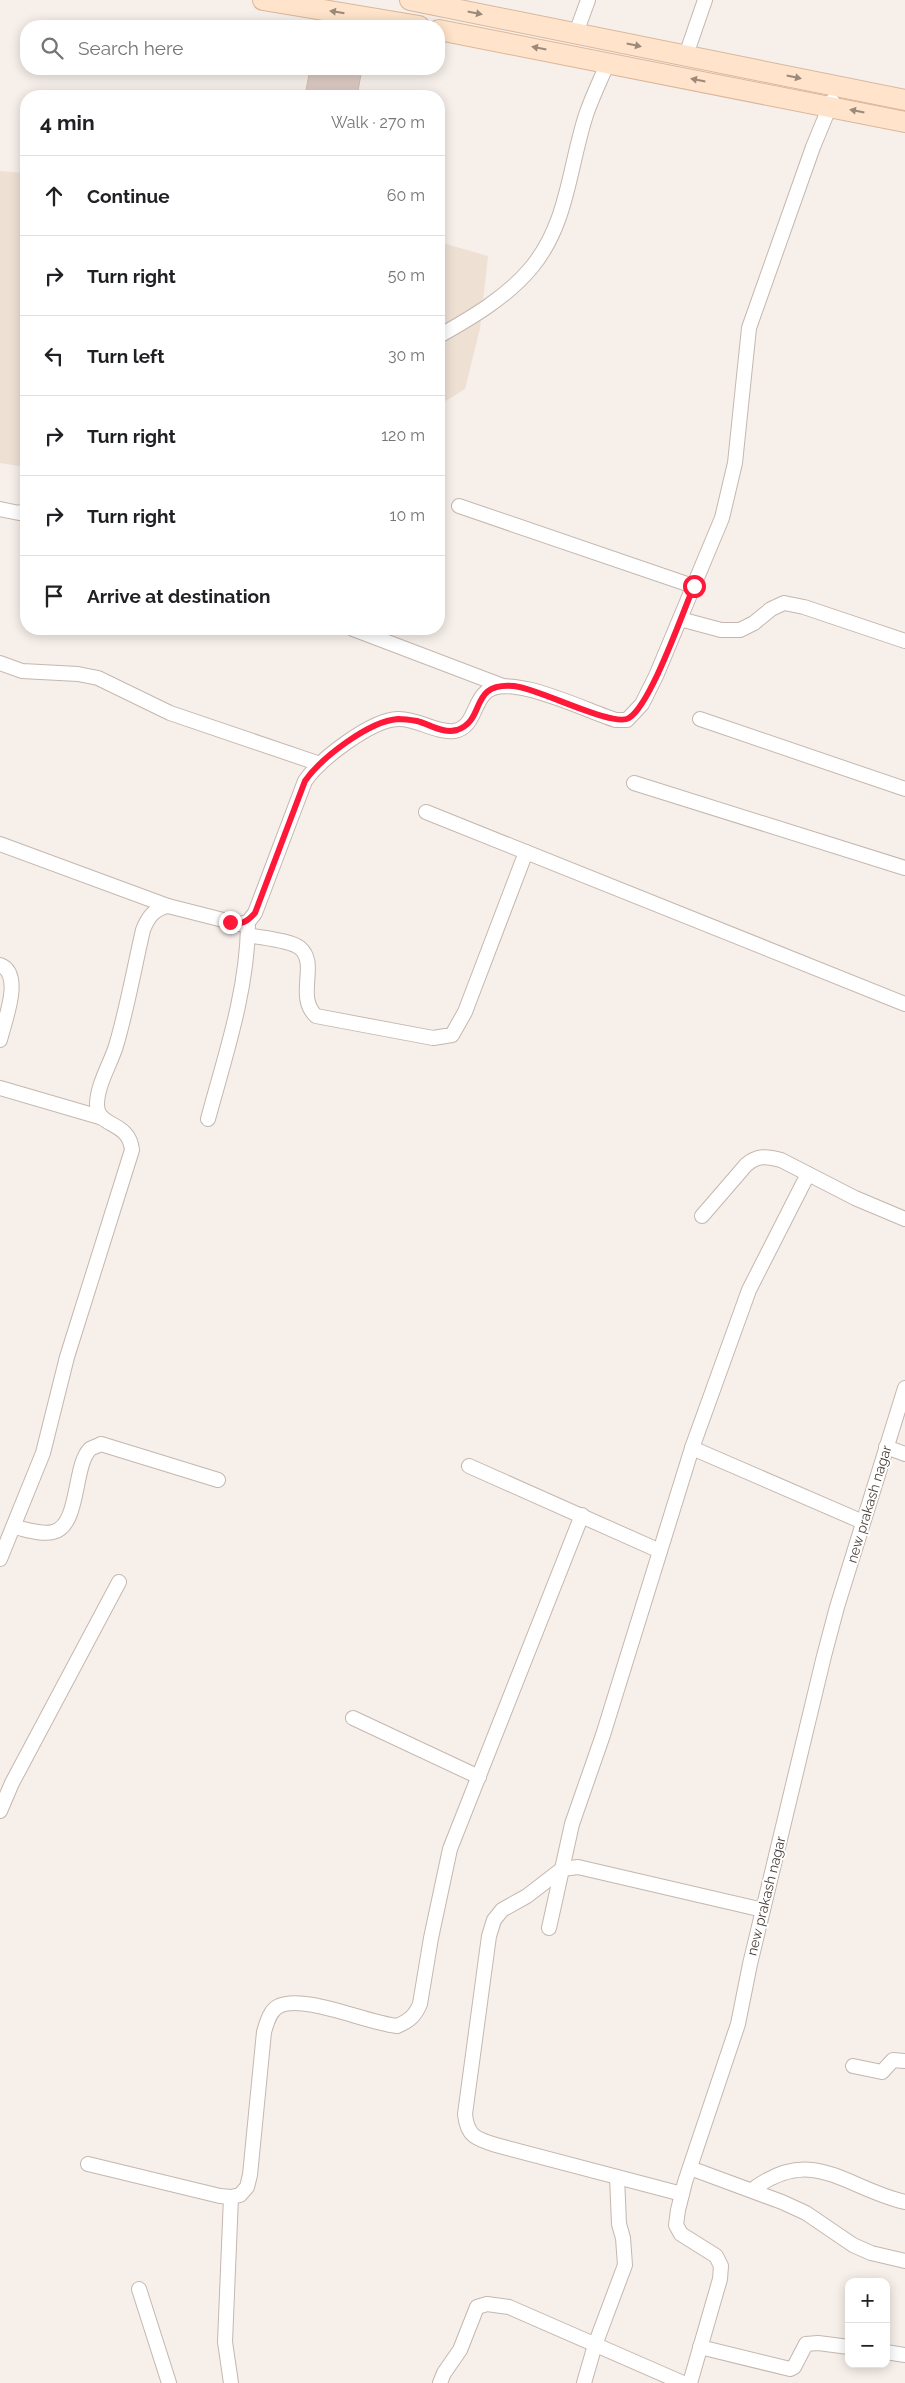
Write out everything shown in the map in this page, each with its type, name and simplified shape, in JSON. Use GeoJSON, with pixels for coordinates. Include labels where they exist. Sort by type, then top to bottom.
{"type":"FeatureCollection","features":[{"type":"Feature","properties":{"kind":"main road"},"geometry":{"type":"LineString","coordinates":[[263,0],[383,20]]}},
{"type":"Feature","properties":{"kind":"main road"},"geometry":{"type":"LineString","coordinates":[[410,0],[905,100]]}},
{"type":"Feature","properties":{"kind":"main road"},"geometry":{"type":"LineString","coordinates":[[445,31],[905,122]]}},
{"type":"Feature","properties":{"kind":"street"},"geometry":{"type":"LineString","coordinates":[[576,33],[588,0]]}},
{"type":"Feature","properties":{"kind":"street"},"geometry":{"type":"LineString","coordinates":[[686,55],[705,0]]}},
{"type":"Feature","properties":{"kind":"street"},"geometry":{"type":"LineString","coordinates":[[445,332],[483,309],[512,286],[531,268],[544,249],[561,213],[586,116],[608,62]]}},
{"type":"Feature","properties":{"kind":"street"},"geometry":{"type":"LineString","coordinates":[[208,1119],[245,970],[248,928],[305,781],[320,764],[343,745],[384,722],[398,719],[418,721],[445,731],[455,731],[464,726],[473,716],[483,695],[490,688],[516,686],[532,690],[616,720],[627,720],[635,714],[642,704],[722,518],[735,463],[749,328],[813,147],[839,87]]}},
{"type":"Feature","properties":{"kind":"street"},"geometry":{"type":"LineString","coordinates":[[459,506],[694,586]]}},
{"type":"Feature","properties":{"kind":"street"},"geometry":{"type":"LineString","coordinates":[[0,509],[20,512]]}},
{"type":"Feature","properties":{"kind":"street"},"geometry":{"type":"LineString","coordinates":[[680,619],[721,630],[740,630],[754,623],[771,609],[784,603],[804,607],[905,641]]}},
{"type":"Feature","properties":{"kind":"street"},"geometry":{"type":"LineString","coordinates":[[369,635],[503,686]]}},
{"type":"Feature","properties":{"kind":"street"},"geometry":{"type":"LineString","coordinates":[[0,663],[22,671],[78,674],[98,678],[140,701],[178,716],[320,764]]}},
{"type":"Feature","properties":{"kind":"street"},"geometry":{"type":"LineString","coordinates":[[700,719],[905,789]]}},
{"type":"Feature","properties":{"kind":"street"},"geometry":{"type":"LineString","coordinates":[[634,783],[905,868]]}},
{"type":"Feature","properties":{"kind":"street"},"geometry":{"type":"LineString","coordinates":[[426,812],[905,1004]]}},
{"type":"Feature","properties":{"kind":"street"},"geometry":{"type":"LineString","coordinates":[[0,844],[168,906],[239,924],[300,947],[305,955],[308,968],[305,997],[309,1009],[316,1016],[433,1038],[452,1035],[465,1012],[526,852]]}},
{"type":"Feature","properties":{"kind":"street"},"geometry":{"type":"LineString","coordinates":[[103,1118],[97,1107],[98,1095],[116,1044],[143,930],[148,918],[158,908],[168,906]]}},
{"type":"Feature","properties":{"kind":"street"},"geometry":{"type":"LineString","coordinates":[[0,965],[5,967],[11,974],[13,986],[0,1040]]}},
{"type":"Feature","properties":{"kind":"street"},"geometry":{"type":"LineString","coordinates":[[0,1088],[103,1118],[126,1132],[131,1139],[132,1150],[67,1357],[43,1453],[0,1559]]}},
{"type":"Feature","properties":{"kind":"street"},"geometry":{"type":"LineString","coordinates":[[702,1216],[754,1158],[769,1156],[782,1160],[854,1198],[905,1219]]}},
{"type":"Feature","properties":{"kind":"street"},"geometry":{"type":"LineString","coordinates":[[549,1928],[572,1824],[603,1735],[692,1448],[749,1290],[808,1174]]}},
{"type":"Feature","properties":{"kind":"street","name":"new prakash nagar"},"geometry":{"type":"LineString","coordinates":[[690,2383],[720,2279],[721,2266],[716,2256],[681,2234],[676,2225],[682,2194],[738,2024],[763,1910],[837,1607],[904,1395]]}},
{"type":"Feature","properties":{"kind":"street"},"geometry":{"type":"LineString","coordinates":[[14,1527],[54,1532],[64,1526],[70,1514],[85,1459],[91,1448],[101,1444],[218,1480]]}},
{"type":"Feature","properties":{"kind":"street"},"geometry":{"type":"LineString","coordinates":[[886,1447],[905,1454]]}},
{"type":"Feature","properties":{"kind":"street"},"geometry":{"type":"LineString","coordinates":[[692,1448],[863,1522]]}},
{"type":"Feature","properties":{"kind":"street"},"geometry":{"type":"LineString","coordinates":[[470,1466],[660,1551]]}},
{"type":"Feature","properties":{"kind":"street"},"geometry":{"type":"LineString","coordinates":[[88,2164],[231,2197],[240,2195],[247,2187],[250,2175],[264,2032],[268,2017],[278,2006],[289,2003],[306,2004],[397,2026],[407,2022],[416,2014],[420,2004],[431,1938],[450,1849],[582,1515]]}},
{"type":"Feature","properties":{"kind":"street"},"geometry":{"type":"LineString","coordinates":[[0,1812],[6,1780],[120,1582]]}},
{"type":"Feature","properties":{"kind":"street"},"geometry":{"type":"LineString","coordinates":[[352,1718],[479,1777]]}},
{"type":"Feature","properties":{"kind":"street"},"geometry":{"type":"LineString","coordinates":[[682,2194],[481,2141],[473,2136],[466,2126],[465,2114],[489,1936],[494,1920],[502,1910],[527,1896],[562,1869],[586,1868],[763,1910]]}},
{"type":"Feature","properties":{"kind":"street"},"geometry":{"type":"LineString","coordinates":[[853,2066],[882,2072],[893,2060],[905,2061]]}},
{"type":"Feature","properties":{"kind":"street"},"geometry":{"type":"LineString","coordinates":[[690,2168],[752,2190],[806,2213],[853,2245],[871,2253],[905,2261]]}},
{"type":"Feature","properties":{"kind":"street"},"geometry":{"type":"LineString","coordinates":[[752,2190],[770,2177],[801,2168],[845,2178],[890,2198],[905,2202]]}},
{"type":"Feature","properties":{"kind":"street"},"geometry":{"type":"LineString","coordinates":[[584,2383],[595,2345],[625,2265],[624,2244],[619,2224],[617,2177]]}},
{"type":"Feature","properties":{"kind":"street"},"geometry":{"type":"LineString","coordinates":[[231,2197],[224,2342],[231,2383]]}},
{"type":"Feature","properties":{"kind":"street"},"geometry":{"type":"LineString","coordinates":[[139,2288],[169,2383]]}},
{"type":"Feature","properties":{"kind":"street"},"geometry":{"type":"LineString","coordinates":[[440,2383],[460,2350],[477,2307],[487,2304],[509,2307],[683,2383]]}},
{"type":"Feature","properties":{"kind":"street"},"geometry":{"type":"LineString","coordinates":[[700,2347],[790,2369],[794,2366],[806,2344],[818,2343],[845,2346]]}},
{"type":"Feature","properties":{"kind":"street"},"geometry":{"type":"LineString","coordinates":[[890,2353],[905,2355]]}},
{"type":"Feature","properties":{"kind":"shaded area"},"geometry":{"type":"Polygon","coordinates":[[[0,171],[20,173],[20,466],[0,463],[0,171]]]}},
{"type":"Feature","properties":{"kind":"shaded area"},"geometry":{"type":"Polygon","coordinates":[[[445,244],[488,256],[480,328],[465,389],[445,401],[445,244]]]}},
{"type":"Feature","properties":{"kind":"building"},"geometry":{"type":"Polygon","coordinates":[[[309,75],[361,75],[358,90],[306,90],[309,75]]]}},
{"type":"Feature","properties":{"kind":"route"},"geometry":{"type":"LineString","coordinates":[[230,922],[239,924],[248,922],[255,913],[305,781],[313,769],[343,745],[384,722],[398,719],[418,721],[445,731],[455,731],[464,726],[473,716],[483,695],[490,688],[503,686],[516,686],[532,690],[601,716],[616,720],[627,720],[635,714],[642,704],[656,676],[694,586]]}}]}
